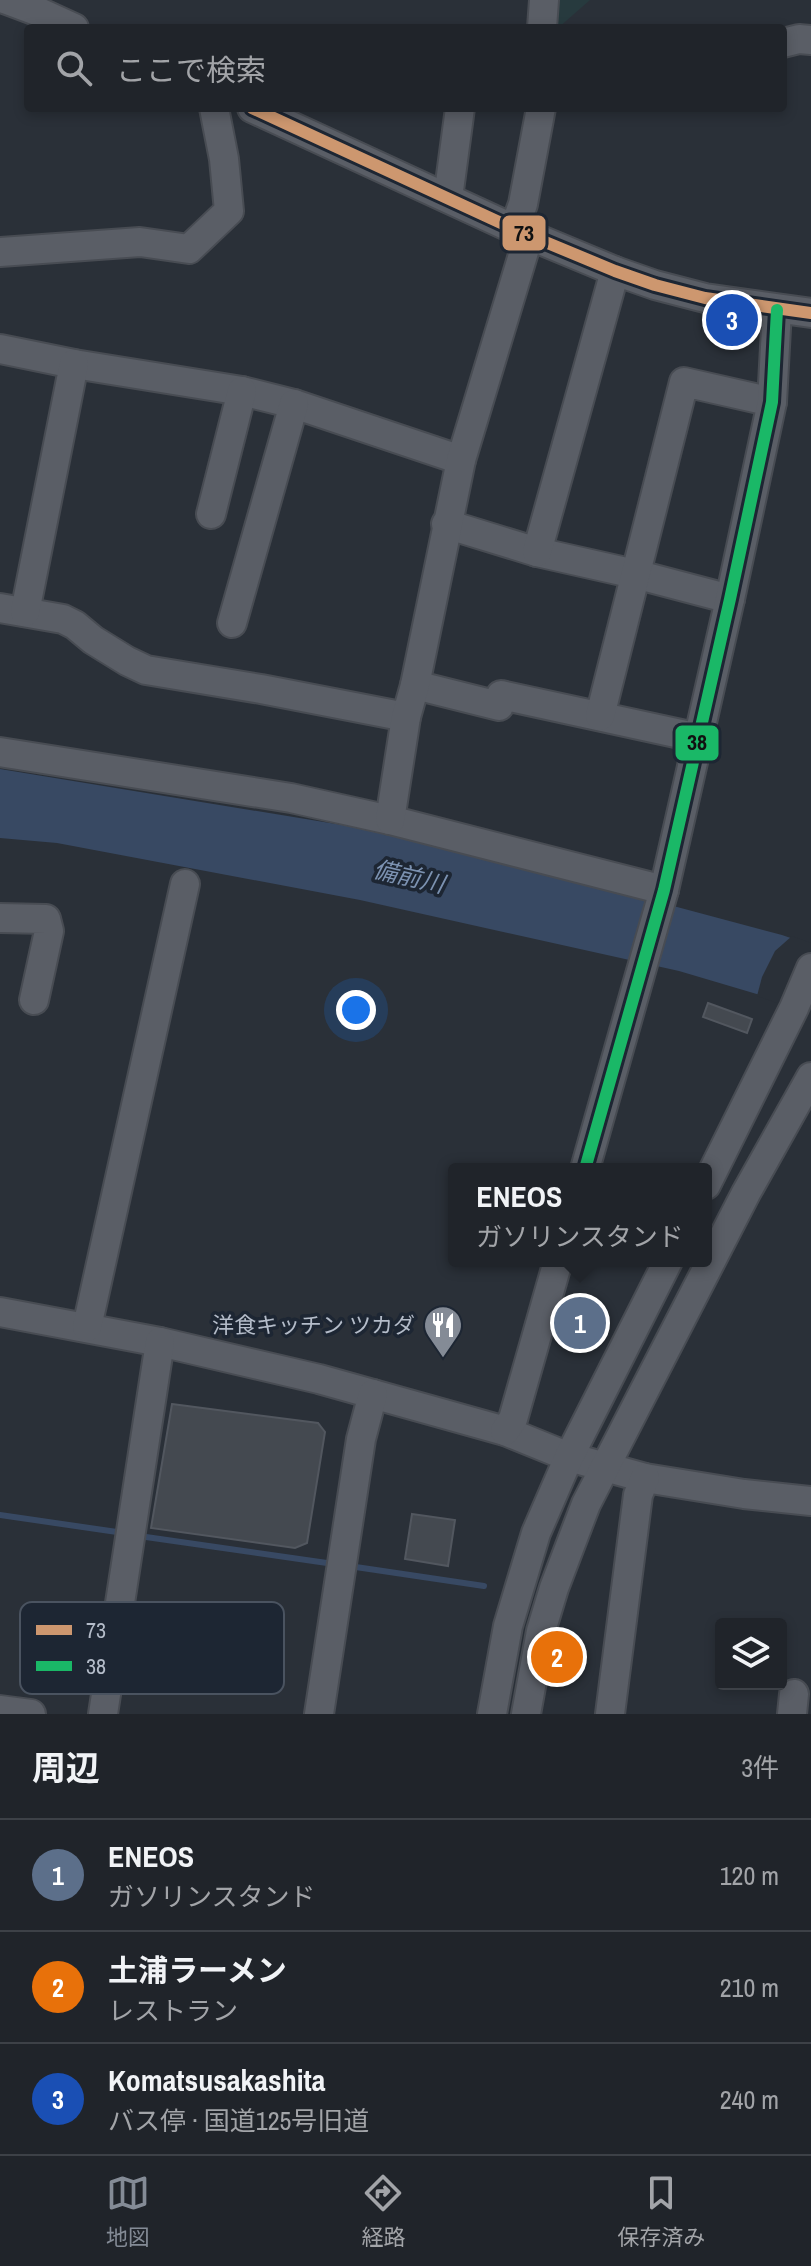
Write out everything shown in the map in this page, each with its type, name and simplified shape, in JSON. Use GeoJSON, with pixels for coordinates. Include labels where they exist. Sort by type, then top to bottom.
{"type":"FeatureCollection","features":[{"type":"Feature","properties":{"kind":"street"},"geometry":{"type":"LineString","coordinates":[[7,0],[65,24]]}},
{"type":"Feature","properties":{"kind":"street"},"geometry":{"type":"LineString","coordinates":[[542,24],[544,0]]}},
{"type":"Feature","properties":{"kind":"street"},"geometry":{"type":"LineString","coordinates":[[787,42],[811,40]]}},
{"type":"Feature","properties":{"kind":"street"},"geometry":{"type":"LineString","coordinates":[[0,252],[140,242],[189,249],[229,211],[224,159],[215,112]]}},
{"type":"Feature","properties":{"kind":"street"},"geometry":{"type":"LineString","coordinates":[[261,112],[522,232],[615,271],[705,298],[811,313]]}},
{"type":"Feature","properties":{"kind":"street"},"geometry":{"type":"LineString","coordinates":[[448,198],[459,112]]}},
{"type":"Feature","properties":{"kind":"street"},"geometry":{"type":"LineString","coordinates":[[390,820],[406,717],[446,524],[522,232],[523,204],[540,112]]}},
{"type":"Feature","properties":{"kind":"street"},"geometry":{"type":"LineString","coordinates":[[537,552],[615,271]]}},
{"type":"Feature","properties":{"kind":"street"},"geometry":{"type":"LineString","coordinates":[[587,1163],[662,894],[699,738],[772,402],[777,310]]}},
{"type":"Feature","properties":{"kind":"street"},"geometry":{"type":"LineString","coordinates":[[1,354],[242,391],[294,404],[461,460]]}},
{"type":"Feature","properties":{"kind":"street"},"geometry":{"type":"LineString","coordinates":[[74,364],[12,610],[63,619],[146,670],[406,717]]}},
{"type":"Feature","properties":{"kind":"street"},"geometry":{"type":"LineString","coordinates":[[600,716],[684,382],[772,402]]}},
{"type":"Feature","properties":{"kind":"street"},"geometry":{"type":"LineString","coordinates":[[211,514],[242,391]]}},
{"type":"Feature","properties":{"kind":"street"},"geometry":{"type":"LineString","coordinates":[[232,623],[294,404]]}},
{"type":"Feature","properties":{"kind":"street"},"geometry":{"type":"LineString","coordinates":[[446,524],[537,552],[730,599]]}},
{"type":"Feature","properties":{"kind":"street"},"geometry":{"type":"LineString","coordinates":[[415,685],[499,706],[501,695],[699,738]]}},
{"type":"Feature","properties":{"kind":"street"},"geometry":{"type":"LineString","coordinates":[[0,752],[291,798],[390,820],[662,894]]}},
{"type":"Feature","properties":{"kind":"street"},"geometry":{"type":"LineString","coordinates":[[87,1327],[185,884]]}},
{"type":"Feature","properties":{"kind":"street"},"geometry":{"type":"LineString","coordinates":[[0,918],[46,919],[49,931],[34,1000]]}},
{"type":"Feature","properties":{"kind":"street"},"geometry":{"type":"LineString","coordinates":[[712,1173],[811,968]]}},
{"type":"Feature","properties":{"kind":"street"},"geometry":{"type":"LineString","coordinates":[[712,1259],[811,1077]]}},
{"type":"Feature","properties":{"kind":"street"},"geometry":{"type":"LineString","coordinates":[[505,1431],[513,1419],[556,1267]]}},
{"type":"Feature","properties":{"kind":"street"},"geometry":{"type":"LineString","coordinates":[[492,1714],[508,1626],[536,1533],[569,1457],[665,1267]]}},
{"type":"Feature","properties":{"kind":"street"},"geometry":{"type":"LineString","coordinates":[[526,1714],[538,1646],[554,1588],[586,1504],[708,1267]]}},
{"type":"Feature","properties":{"kind":"street"},"geometry":{"type":"LineString","coordinates":[[0,1312],[160,1342],[319,1379],[505,1431],[569,1457],[645,1478],[811,1501]]}},
{"type":"Feature","properties":{"kind":"street"},"geometry":{"type":"LineString","coordinates":[[120,1602],[160,1342]]}},
{"type":"Feature","properties":{"kind":"street"},"geometry":{"type":"LineString","coordinates":[[319,1714],[361,1439],[373,1394]]}},
{"type":"Feature","properties":{"kind":"street"},"geometry":{"type":"LineString","coordinates":[[610,1714],[638,1495],[645,1478]]}},
{"type":"Feature","properties":{"kind":"street"},"geometry":{"type":"LineString","coordinates":[[103,1714],[106,1694]]}},
{"type":"Feature","properties":{"kind":"street"},"geometry":{"type":"LineString","coordinates":[[0,1710],[31,1714]]}},
{"type":"Feature","properties":{"kind":"green space"},"geometry":{"type":"Polygon","coordinates":[[[556,0],[590,0],[563,24],[555,24],[556,0]]]}},
{"type":"Feature","properties":{"kind":"water","name":"備前川"},"geometry":{"type":"Polygon","coordinates":[[[0,769],[415,837],[811,945],[760,995],[679,971],[360,900],[57,843],[0,838],[0,769]]]}},
{"type":"Feature","properties":{"kind":"pier"},"geometry":{"type":"Polygon","coordinates":[[[792,936],[811,943],[811,1015],[757,996],[762,977],[775,951],[792,936]]]}},
{"type":"Feature","properties":{"kind":"building"},"geometry":{"type":"Polygon","coordinates":[[[708,1003],[752,1019],[747,1033],[703,1017],[708,1003]]]}},
{"type":"Feature","properties":{"kind":"building"},"geometry":{"type":"Polygon","coordinates":[[[172,1404],[318,1423],[325,1432],[307,1543],[295,1548],[151,1528],[172,1404]]]}},
{"type":"Feature","properties":{"kind":"building"},"geometry":{"type":"Polygon","coordinates":[[[412,1514],[455,1520],[448,1566],[405,1559],[412,1514]]]}},
{"type":"Feature","properties":{"kind":"waterway"},"geometry":{"type":"LineString","coordinates":[[0,1515],[124,1533]]}},
{"type":"Feature","properties":{"kind":"waterway"},"geometry":{"type":"LineString","coordinates":[[139,1536],[334,1564]]}},
{"type":"Feature","properties":{"kind":"waterway"},"geometry":{"type":"LineString","coordinates":[[349,1566],[484,1586]]}},
{"type":"Feature","properties":{"kind":"transit line","name":"73"},"geometry":{"type":"LineString","coordinates":[[261,112],[514,229],[615,271],[705,298],[811,313]]}},
{"type":"Feature","properties":{"kind":"transit line","name":"38"},"geometry":{"type":"LineString","coordinates":[[587,1163],[664,890],[730,599],[772,402],[777,310]]}},
{"type":"Feature","properties":{"kind":"place","name":"Komatsusakashita"},"geometry":{"type":"Point","coordinates":[732,320]}},
{"type":"Feature","properties":{"kind":"place","name":"ENEOS"},"geometry":{"type":"Point","coordinates":[580,1323]}},
{"type":"Feature","properties":{"kind":"place","name":"洋食キッチン ツカダ"},"geometry":{"type":"Point","coordinates":[443,1359]}},
{"type":"Feature","properties":{"kind":"place","name":"土浦ラーメン"},"geometry":{"type":"Point","coordinates":[557,1657]}}]}
